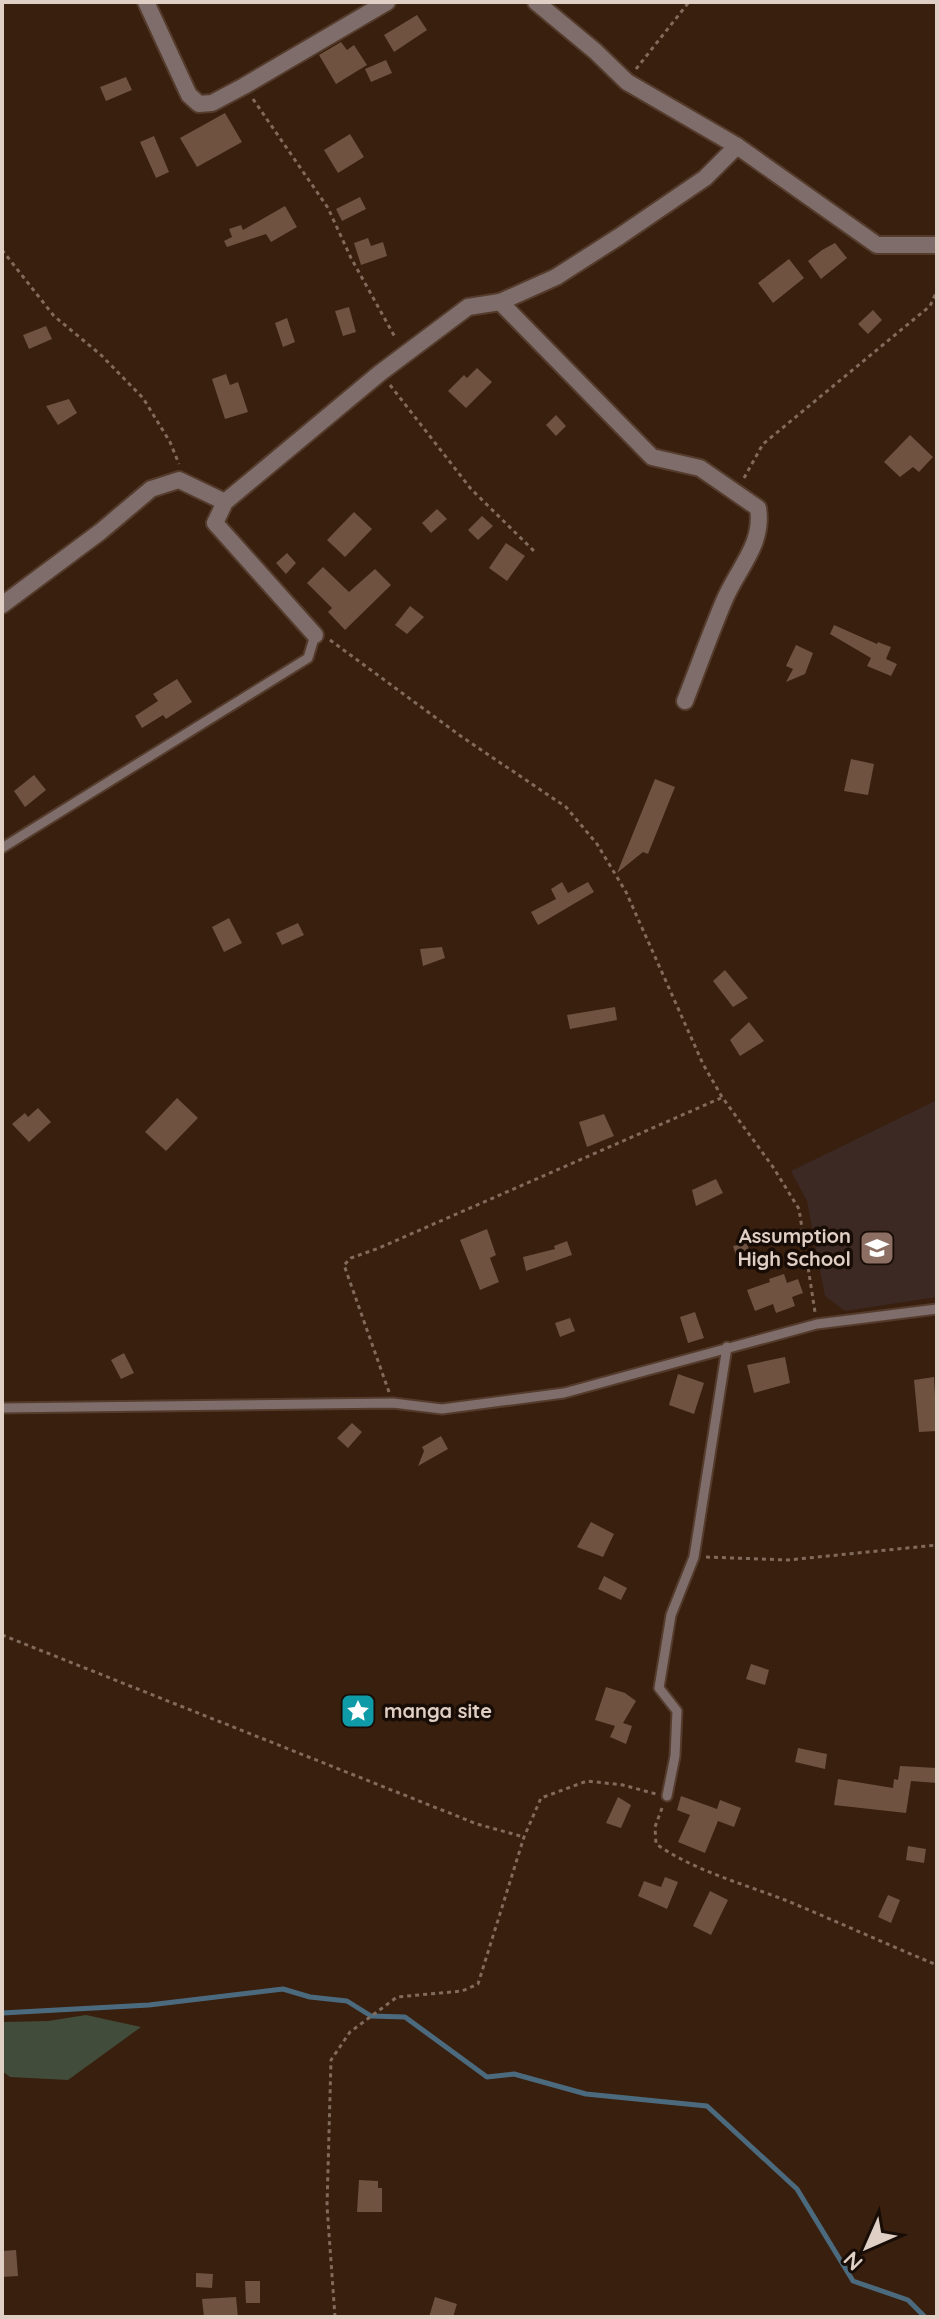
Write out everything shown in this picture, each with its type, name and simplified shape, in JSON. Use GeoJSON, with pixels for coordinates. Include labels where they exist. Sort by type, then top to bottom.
{"type":"FeatureCollection","features":[{"type":"Feature","properties":{"kind":"street"},"geometry":{"type":"LineString","coordinates":[[146,2],[189,95],[199,104],[212,103],[244,86],[387,2]]}},
{"type":"Feature","properties":{"kind":"street"},"geometry":{"type":"LineString","coordinates":[[536,2],[627,82],[737,146],[877,245],[935,248]]}},
{"type":"Feature","properties":{"kind":"street"},"geometry":{"type":"LineString","coordinates":[[315,635],[215,523],[225,502],[380,373],[468,307],[500,302],[556,277],[705,178],[737,146]]}},
{"type":"Feature","properties":{"kind":"street"},"geometry":{"type":"LineString","coordinates":[[500,302],[652,457],[700,468],[758,508],[760,523],[752,550],[726,596],[685,701]]}},
{"type":"Feature","properties":{"kind":"street"},"geometry":{"type":"LineString","coordinates":[[2,605],[100,532],[151,489],[179,480],[225,502]]}},
{"type":"Feature","properties":{"kind":"lane"},"geometry":{"type":"LineString","coordinates":[[2,848],[308,658],[315,635]]}},
{"type":"Feature","properties":{"kind":"lane"},"geometry":{"type":"LineString","coordinates":[[2,1408],[393,1403],[442,1409],[564,1393],[817,1324],[937,1309]]}},
{"type":"Feature","properties":{"kind":"lane"},"geometry":{"type":"LineString","coordinates":[[667,1796],[675,1756],[677,1711],[659,1688],[671,1615],[694,1557],[727,1347]]}},
{"type":"Feature","properties":{"kind":"path"},"geometry":{"type":"LineString","coordinates":[[627,82],[689,2]]}},
{"type":"Feature","properties":{"kind":"path"},"geometry":{"type":"LineString","coordinates":[[244,86],[328,208],[351,258],[404,354]]}},
{"type":"Feature","properties":{"kind":"path"},"geometry":{"type":"LineString","coordinates":[[2,250],[54,316],[101,355],[143,398],[179,459],[179,480]]}},
{"type":"Feature","properties":{"kind":"path"},"geometry":{"type":"LineString","coordinates":[[735,492],[763,444],[930,306],[937,291]]}},
{"type":"Feature","properties":{"kind":"path"},"geometry":{"type":"LineString","coordinates":[[380,373],[471,489],[535,552]]}},
{"type":"Feature","properties":{"kind":"path"},"geometry":{"type":"LineString","coordinates":[[315,635],[334,642],[462,737],[566,807],[597,844],[626,892],[703,1064],[799,1209],[817,1324]]}},
{"type":"Feature","properties":{"kind":"path"},"geometry":{"type":"LineString","coordinates":[[393,1403],[344,1265],[351,1258],[394,1242],[722,1097]]}},
{"type":"Feature","properties":{"kind":"path"},"geometry":{"type":"LineString","coordinates":[[694,1557],[788,1560],[937,1545]]}},
{"type":"Feature","properties":{"kind":"path"},"geometry":{"type":"LineString","coordinates":[[2,1635],[477,1824],[524,1837]]}},
{"type":"Feature","properties":{"kind":"path"},"geometry":{"type":"LineString","coordinates":[[335,2317],[327,2206],[331,2060],[350,2032],[397,1997],[462,1991],[478,1984],[524,1837],[541,1798],[587,1781],[623,1785],[667,1796],[655,1827],[656,1844],[670,1854],[720,1878],[818,1914],[937,1965]]}},
{"type":"Feature","properties":{"kind":"shaded area","name":"Assumption High School"},"geometry":{"type":"Polygon","coordinates":[[[937,1100],[937,1297],[845,1311],[825,1296],[807,1201],[791,1171],[937,1100]]]}},
{"type":"Feature","properties":{"kind":"green space"},"geometry":{"type":"Polygon","coordinates":[[[86,2015],[141,2027],[68,2080],[10,2077],[2,2071],[2,2022],[48,2021],[86,2015]]]}},
{"type":"Feature","properties":{"kind":"building"},"geometry":{"type":"Polygon","coordinates":[[[417,15],[427,30],[394,52],[384,35],[417,15]]]}},
{"type":"Feature","properties":{"kind":"building"},"geometry":{"type":"Polygon","coordinates":[[[341,42],[347,50],[354,45],[367,65],[336,84],[319,55],[341,42]]]}},
{"type":"Feature","properties":{"kind":"building"},"geometry":{"type":"Polygon","coordinates":[[[386,60],[392,73],[371,82],[365,69],[386,60]]]}},
{"type":"Feature","properties":{"kind":"building"},"geometry":{"type":"Polygon","coordinates":[[[126,77],[132,90],[106,101],[100,87],[126,77]]]}},
{"type":"Feature","properties":{"kind":"building"},"geometry":{"type":"Polygon","coordinates":[[[225,113],[242,142],[197,167],[180,138],[225,113]]]}},
{"type":"Feature","properties":{"kind":"building"},"geometry":{"type":"Polygon","coordinates":[[[350,134],[364,157],[338,173],[324,150],[350,134]]]}},
{"type":"Feature","properties":{"kind":"building"},"geometry":{"type":"Polygon","coordinates":[[[154,136],[169,172],[156,178],[140,142],[154,136]]]}},
{"type":"Feature","properties":{"kind":"building"},"geometry":{"type":"Polygon","coordinates":[[[360,197],[366,209],[342,221],[336,209],[360,197]]]}},
{"type":"Feature","properties":{"kind":"building"},"geometry":{"type":"Polygon","coordinates":[[[285,206],[297,227],[271,242],[266,234],[227,247],[224,241],[232,237],[229,229],[241,225],[243,230],[285,206]]]}},
{"type":"Feature","properties":{"kind":"building"},"geometry":{"type":"Polygon","coordinates":[[[368,238],[371,246],[383,242],[387,256],[361,265],[354,243],[368,238]]]}},
{"type":"Feature","properties":{"kind":"building"},"geometry":{"type":"Polygon","coordinates":[[[835,243],[847,258],[821,279],[808,261],[835,243]]]}},
{"type":"Feature","properties":{"kind":"building"},"geometry":{"type":"Polygon","coordinates":[[[789,259],[804,278],[773,303],[758,283],[789,259]]]}},
{"type":"Feature","properties":{"kind":"building"},"geometry":{"type":"Polygon","coordinates":[[[349,307],[356,332],[343,336],[335,311],[349,307]]]}},
{"type":"Feature","properties":{"kind":"building"},"geometry":{"type":"Polygon","coordinates":[[[873,310],[882,320],[868,334],[858,324],[873,310]]]}},
{"type":"Feature","properties":{"kind":"building"},"geometry":{"type":"Polygon","coordinates":[[[287,318],[295,342],[283,347],[275,323],[287,318]]]}},
{"type":"Feature","properties":{"kind":"building"},"geometry":{"type":"Polygon","coordinates":[[[46,326],[52,339],[29,349],[23,335],[46,326]]]}},
{"type":"Feature","properties":{"kind":"building"},"geometry":{"type":"Polygon","coordinates":[[[477,368],[492,382],[466,408],[448,391],[464,375],[467,378],[477,368]]]}},
{"type":"Feature","properties":{"kind":"building"},"geometry":{"type":"Polygon","coordinates":[[[226,374],[230,385],[238,382],[248,412],[225,419],[212,379],[226,374]]]}},
{"type":"Feature","properties":{"kind":"building"},"geometry":{"type":"Polygon","coordinates":[[[69,399],[77,413],[58,425],[46,406],[69,399]]]}},
{"type":"Feature","properties":{"kind":"building"},"geometry":{"type":"Polygon","coordinates":[[[556,415],[566,426],[556,436],[546,425],[556,415]]]}},
{"type":"Feature","properties":{"kind":"building"},"geometry":{"type":"Polygon","coordinates":[[[910,435],[933,457],[919,472],[913,467],[900,477],[884,462],[910,435]]]}},
{"type":"Feature","properties":{"kind":"building"},"geometry":{"type":"Polygon","coordinates":[[[437,509],[447,519],[431,533],[422,523],[437,509]]]}},
{"type":"Feature","properties":{"kind":"building"},"geometry":{"type":"Polygon","coordinates":[[[354,512],[372,529],[345,557],[327,540],[354,512]]]}},
{"type":"Feature","properties":{"kind":"building"},"geometry":{"type":"Polygon","coordinates":[[[482,516],[493,526],[478,540],[468,530],[482,516]]]}},
{"type":"Feature","properties":{"kind":"building"},"geometry":{"type":"Polygon","coordinates":[[[506,543],[525,556],[507,581],[489,568],[506,543]]]}},
{"type":"Feature","properties":{"kind":"building"},"geometry":{"type":"Polygon","coordinates":[[[287,553],[296,563],[286,574],[276,563],[287,553]]]}},
{"type":"Feature","properties":{"kind":"building"},"geometry":{"type":"Polygon","coordinates":[[[323,567],[349,592],[375,569],[391,585],[345,630],[328,612],[332,608],[307,583],[323,567]]]}},
{"type":"Feature","properties":{"kind":"building"},"geometry":{"type":"Polygon","coordinates":[[[410,606],[424,617],[407,634],[395,625],[410,606]]]}},
{"type":"Feature","properties":{"kind":"building"},"geometry":{"type":"Polygon","coordinates":[[[834,625],[891,647],[886,659],[897,664],[891,676],[867,666],[871,658],[830,634],[834,625]]]}},
{"type":"Feature","properties":{"kind":"building"},"geometry":{"type":"Polygon","coordinates":[[[796,645],[813,653],[805,674],[786,682],[793,669],[786,666],[796,645]]]}},
{"type":"Feature","properties":{"kind":"building"},"geometry":{"type":"Polygon","coordinates":[[[177,679],[192,702],[166,719],[163,715],[142,728],[135,716],[158,701],[153,694],[177,679]]]}},
{"type":"Feature","properties":{"kind":"building"},"geometry":{"type":"Polygon","coordinates":[[[851,759],[874,764],[868,795],[844,791],[851,759]]]}},
{"type":"Feature","properties":{"kind":"building"},"geometry":{"type":"Polygon","coordinates":[[[34,775],[46,790],[25,807],[14,791],[34,775]]]}},
{"type":"Feature","properties":{"kind":"building"},"geometry":{"type":"Polygon","coordinates":[[[655,779],[675,787],[648,854],[643,852],[617,873],[655,779]]]}},
{"type":"Feature","properties":{"kind":"building"},"geometry":{"type":"Polygon","coordinates":[[[562,882],[568,893],[588,882],[594,892],[538,925],[531,912],[556,899],[551,889],[562,882]]]}},
{"type":"Feature","properties":{"kind":"building"},"geometry":{"type":"Polygon","coordinates":[[[229,918],[242,943],[224,952],[212,927],[229,918]]]}},
{"type":"Feature","properties":{"kind":"building"},"geometry":{"type":"Polygon","coordinates":[[[298,923],[304,935],[282,945],[276,933],[298,923]]]}},
{"type":"Feature","properties":{"kind":"building"},"geometry":{"type":"Polygon","coordinates":[[[442,947],[445,958],[423,966],[420,949],[442,947]]]}},
{"type":"Feature","properties":{"kind":"building"},"geometry":{"type":"Polygon","coordinates":[[[725,970],[748,998],[733,1007],[713,981],[725,970]]]}},
{"type":"Feature","properties":{"kind":"building"},"geometry":{"type":"Polygon","coordinates":[[[615,1007],[617,1020],[570,1029],[567,1015],[615,1007]]]}},
{"type":"Feature","properties":{"kind":"building"},"geometry":{"type":"Polygon","coordinates":[[[749,1022],[764,1041],[740,1056],[730,1040],[749,1022]]]}},
{"type":"Feature","properties":{"kind":"building"},"geometry":{"type":"Polygon","coordinates":[[[177,1098],[198,1118],[166,1151],[145,1132],[177,1098]]]}},
{"type":"Feature","properties":{"kind":"building"},"geometry":{"type":"Polygon","coordinates":[[[38,1108],[51,1122],[29,1142],[12,1124],[25,1113],[28,1117],[38,1108]]]}},
{"type":"Feature","properties":{"kind":"building"},"geometry":{"type":"Polygon","coordinates":[[[604,1114],[614,1136],[587,1147],[579,1122],[604,1114]]]}},
{"type":"Feature","properties":{"kind":"building"},"geometry":{"type":"Polygon","coordinates":[[[716,1179],[723,1193],[696,1206],[692,1190],[716,1179]]]}},
{"type":"Feature","properties":{"kind":"building"},"geometry":{"type":"Polygon","coordinates":[[[487,1229],[496,1255],[490,1258],[499,1282],[480,1290],[460,1240],[487,1229]]]}},
{"type":"Feature","properties":{"kind":"building"},"geometry":{"type":"Polygon","coordinates":[[[567,1241],[572,1255],[526,1271],[523,1257],[555,1249],[554,1246],[567,1241]]]}},
{"type":"Feature","properties":{"kind":"building"},"geometry":{"type":"Polygon","coordinates":[[[747,1243],[751,1257],[737,1259],[733,1246],[747,1243]]]}},
{"type":"Feature","properties":{"kind":"building"},"geometry":{"type":"Polygon","coordinates":[[[784,1274],[787,1283],[798,1279],[803,1293],[792,1297],[795,1306],[776,1313],[773,1304],[755,1311],[747,1290],[784,1274]]]}},
{"type":"Feature","properties":{"kind":"building"},"geometry":{"type":"Polygon","coordinates":[[[695,1312],[704,1338],[688,1343],[680,1317],[695,1312]]]}},
{"type":"Feature","properties":{"kind":"building"},"geometry":{"type":"Polygon","coordinates":[[[570,1318],[575,1331],[560,1337],[555,1323],[570,1318]]]}},
{"type":"Feature","properties":{"kind":"building"},"geometry":{"type":"Polygon","coordinates":[[[124,1353],[134,1373],[121,1379],[111,1360],[124,1353]]]}},
{"type":"Feature","properties":{"kind":"building"},"geometry":{"type":"Polygon","coordinates":[[[785,1357],[790,1383],[754,1393],[747,1365],[785,1357]]]}},
{"type":"Feature","properties":{"kind":"building"},"geometry":{"type":"Polygon","coordinates":[[[678,1374],[704,1383],[694,1414],[669,1405],[678,1374]]]}},
{"type":"Feature","properties":{"kind":"building"},"geometry":{"type":"Polygon","coordinates":[[[934,1377],[937,1431],[919,1432],[914,1380],[934,1377]]]}},
{"type":"Feature","properties":{"kind":"building"},"geometry":{"type":"Polygon","coordinates":[[[352,1423],[362,1432],[348,1448],[337,1438],[352,1423]]]}},
{"type":"Feature","properties":{"kind":"building"},"geometry":{"type":"Polygon","coordinates":[[[441,1436],[448,1449],[418,1466],[424,1451],[422,1447],[441,1436]]]}},
{"type":"Feature","properties":{"kind":"building"},"geometry":{"type":"Polygon","coordinates":[[[591,1522],[614,1534],[603,1557],[577,1547],[591,1522]]]}},
{"type":"Feature","properties":{"kind":"building"},"geometry":{"type":"Polygon","coordinates":[[[604,1576],[627,1588],[621,1600],[598,1589],[604,1576]]]}},
{"type":"Feature","properties":{"kind":"building"},"geometry":{"type":"Polygon","coordinates":[[[751,1664],[769,1670],[765,1685],[746,1679],[751,1664]]]}},
{"type":"Feature","properties":{"kind":"building"},"geometry":{"type":"Polygon","coordinates":[[[606,1687],[625,1693],[636,1701],[623,1723],[632,1726],[626,1744],[610,1737],[615,1726],[595,1720],[606,1687]]]}},
{"type":"Feature","properties":{"kind":"building"},"geometry":{"type":"Polygon","coordinates":[[[798,1748],[827,1754],[825,1769],[795,1762],[798,1748]]]}},
{"type":"Feature","properties":{"kind":"building"},"geometry":{"type":"Polygon","coordinates":[[[900,1766],[937,1768],[937,1783],[911,1781],[906,1813],[834,1805],[838,1779],[893,1788],[900,1766]]]}},
{"type":"Feature","properties":{"kind":"building"},"geometry":{"type":"Polygon","coordinates":[[[681,1796],[717,1809],[720,1800],[741,1808],[734,1827],[718,1821],[705,1853],[678,1842],[690,1815],[677,1810],[681,1796]]]}},
{"type":"Feature","properties":{"kind":"building"},"geometry":{"type":"Polygon","coordinates":[[[618,1797],[631,1805],[621,1828],[606,1823],[618,1797]]]}},
{"type":"Feature","properties":{"kind":"building"},"geometry":{"type":"Polygon","coordinates":[[[908,1846],[926,1849],[924,1863],[906,1860],[908,1846]]]}},
{"type":"Feature","properties":{"kind":"building"},"geometry":{"type":"Polygon","coordinates":[[[665,1877],[678,1882],[667,1909],[638,1896],[644,1881],[661,1887],[665,1877]]]}},
{"type":"Feature","properties":{"kind":"building"},"geometry":{"type":"Polygon","coordinates":[[[710,1891],[728,1900],[711,1935],[693,1926],[710,1891]]]}},
{"type":"Feature","properties":{"kind":"building"},"geometry":{"type":"Polygon","coordinates":[[[888,1895],[900,1900],[891,1923],[878,1917],[888,1895]]]}},
{"type":"Feature","properties":{"kind":"building"},"geometry":{"type":"Polygon","coordinates":[[[359,2180],[378,2181],[378,2188],[382,2188],[382,2212],[357,2212],[359,2180]]]}},
{"type":"Feature","properties":{"kind":"building"},"geometry":{"type":"Polygon","coordinates":[[[16,2250],[18,2276],[2,2277],[2,2251],[16,2250]]]}},
{"type":"Feature","properties":{"kind":"building"},"geometry":{"type":"Polygon","coordinates":[[[196,2273],[213,2274],[212,2288],[196,2287],[196,2273]]]}},
{"type":"Feature","properties":{"kind":"building"},"geometry":{"type":"Polygon","coordinates":[[[245,2281],[260,2281],[260,2303],[246,2303],[245,2281]]]}},
{"type":"Feature","properties":{"kind":"building"},"geometry":{"type":"Polygon","coordinates":[[[236,2297],[238,2317],[204,2317],[202,2299],[236,2297]]]}},
{"type":"Feature","properties":{"kind":"building"},"geometry":{"type":"Polygon","coordinates":[[[435,2297],[457,2304],[453,2317],[429,2317],[435,2297]]]}},
{"type":"Feature","properties":{"kind":"waterway"},"geometry":{"type":"LineString","coordinates":[[2,2013],[149,2005],[283,1989],[310,1997],[347,2001],[371,2016],[405,2017],[487,2077],[514,2074],[586,2094],[707,2106],[797,2189],[853,2281],[908,2300],[925,2317]]}},
{"type":"Feature","properties":{"kind":"place","name":"Assumption High School"},"geometry":{"type":"Point","coordinates":[877,1248]}},
{"type":"Feature","properties":{"kind":"place","name":"manga site"},"geometry":{"type":"Point","coordinates":[358,1711]}}]}
